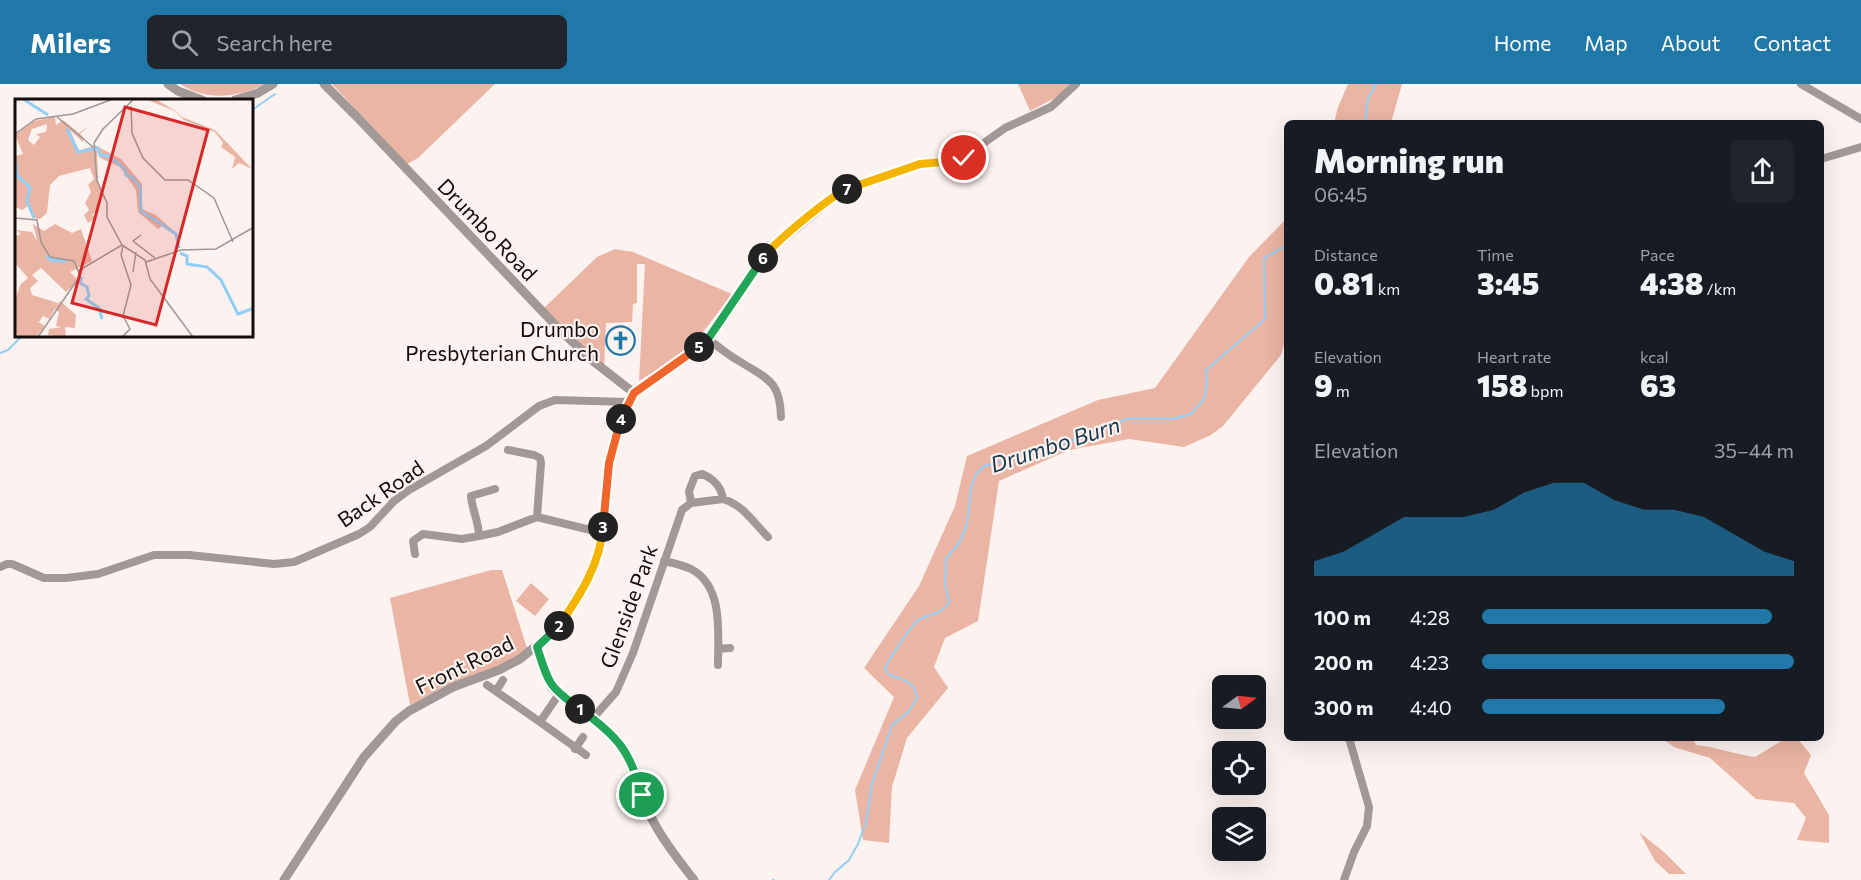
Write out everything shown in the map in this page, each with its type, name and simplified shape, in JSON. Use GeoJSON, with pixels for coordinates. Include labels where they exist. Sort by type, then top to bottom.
{"type":"FeatureCollection","features":[{"type":"Feature","properties":{"kind":"street"},"geometry":{"type":"LineString","coordinates":[[168,84],[178,92],[199,99]]}},
{"type":"Feature","properties":{"kind":"street"},"geometry":{"type":"LineString","coordinates":[[238,99],[258,93],[273,84]]}},
{"type":"Feature","properties":{"kind":"street","name":"Drumbo Road"},"geometry":{"type":"LineString","coordinates":[[324,84],[562,332],[593,362],[634,393]]}},
{"type":"Feature","properties":{"kind":"street"},"geometry":{"type":"LineString","coordinates":[[634,393],[708,339],[765,255],[835,196],[845,190],[920,164],[964,158],[1005,128],[1022,119],[1038,115],[1051,107],[1076,84]]}},
{"type":"Feature","properties":{"kind":"street"},"geometry":{"type":"LineString","coordinates":[[1802,84],[1861,119]]}},
{"type":"Feature","properties":{"kind":"street"},"geometry":{"type":"LineString","coordinates":[[1824,158],[1861,147]]}},
{"type":"Feature","properties":{"kind":"street"},"geometry":{"type":"LineString","coordinates":[[708,339],[768,378],[778,395],[781,417]]}},
{"type":"Feature","properties":{"kind":"street","name":"Front Road"},"geometry":{"type":"LineString","coordinates":[[285,880],[364,756],[396,721],[443,692],[499,670],[520,659],[558,628],[594,568],[603,533],[609,463],[618,427],[634,393]]}},
{"type":"Feature","properties":{"kind":"street","name":"Back Road"},"geometry":{"type":"LineString","coordinates":[[0,567],[12,564],[44,578],[66,578],[98,574],[154,555],[189,555],[274,564],[294,562],[370,527],[401,495],[486,446],[539,406],[555,400],[628,402]]}},
{"type":"Feature","properties":{"kind":"street"},"geometry":{"type":"LineString","coordinates":[[508,450],[540,458],[537,517]]}},
{"type":"Feature","properties":{"kind":"street","name":"Glenside Park"},"geometry":{"type":"LineString","coordinates":[[593,718],[616,692],[633,653],[682,510],[691,503],[689,491],[695,477],[702,474],[718,485],[723,499],[739,506],[768,537]]}},
{"type":"Feature","properties":{"kind":"street"},"geometry":{"type":"LineString","coordinates":[[479,536],[479,528],[471,506],[471,496],[495,489]]}},
{"type":"Feature","properties":{"kind":"street"},"geometry":{"type":"LineString","coordinates":[[691,503],[723,499]]}},
{"type":"Feature","properties":{"kind":"street"},"geometry":{"type":"LineString","coordinates":[[415,554],[413,541],[423,534],[462,539],[498,532],[537,517],[603,533]]}},
{"type":"Feature","properties":{"kind":"street"},"geometry":{"type":"LineString","coordinates":[[664,561],[690,569],[710,588],[718,621],[718,664]]}},
{"type":"Feature","properties":{"kind":"street"},"geometry":{"type":"LineString","coordinates":[[537,647],[552,688],[610,732],[625,750],[637,774],[650,815],[663,838],[694,880]]}},
{"type":"Feature","properties":{"kind":"street"},"geometry":{"type":"LineString","coordinates":[[718,649],[730,648]]}},
{"type":"Feature","properties":{"kind":"street"},"geometry":{"type":"LineString","coordinates":[[496,691],[503,680]]}},
{"type":"Feature","properties":{"kind":"street"},"geometry":{"type":"LineString","coordinates":[[487,685],[586,755]]}},
{"type":"Feature","properties":{"kind":"street"},"geometry":{"type":"LineString","coordinates":[[540,722],[559,694]]}},
{"type":"Feature","properties":{"kind":"street"},"geometry":{"type":"LineString","coordinates":[[575,748],[584,737]]}},
{"type":"Feature","properties":{"kind":"street"},"geometry":{"type":"LineString","coordinates":[[1344,880],[1367,826],[1369,807],[1349,741]]}},
{"type":"Feature","properties":{"kind":"shaded area"},"geometry":{"type":"Polygon","coordinates":[[[180,84],[265,84],[255,89],[222,96],[200,93],[180,84]]]}},
{"type":"Feature","properties":{"kind":"shaded area"},"geometry":{"type":"Polygon","coordinates":[[[332,84],[495,84],[418,158],[407,164],[332,84]]]}},
{"type":"Feature","properties":{"kind":"shaded area"},"geometry":{"type":"Polygon","coordinates":[[[1018,84],[1072,84],[1055,98],[1030,111],[1018,84]]]}},
{"type":"Feature","properties":{"kind":"shaded area"},"geometry":{"type":"Polygon","coordinates":[[[1348,84],[1402,84],[1392,120],[1335,120],[1348,84]]]}},
{"type":"Feature","properties":{"kind":"shaded area"},"geometry":{"type":"Polygon","coordinates":[[[1284,221],[1284,345],[1281,355],[1223,426],[1211,435],[1184,447],[1129,439],[1069,450],[999,481],[978,621],[945,638],[934,667],[948,688],[907,738],[892,787],[889,843],[863,840],[855,790],[894,697],[864,668],[919,586],[955,506],[967,456],[1098,400],[1155,388],[1249,257],[1284,221]]]}},
{"type":"Feature","properties":{"kind":"shaded area"},"geometry":{"type":"Polygon","coordinates":[[[615,249],[633,252],[732,294],[694,344],[683,354],[639,381],[645,264],[637,264],[637,303],[633,304],[632,322],[606,323],[604,368],[544,308],[597,257],[615,249]]]}},
{"type":"Feature","properties":{"kind":"shaded area"},"geometry":{"type":"Polygon","coordinates":[[[491,570],[502,570],[528,651],[502,665],[445,686],[410,705],[390,598],[491,570]]]}},
{"type":"Feature","properties":{"kind":"shaded area"},"geometry":{"type":"Polygon","coordinates":[[[531,583],[549,599],[535,616],[516,601],[531,583]]]}},
{"type":"Feature","properties":{"kind":"shaded area"},"geometry":{"type":"Polygon","coordinates":[[[1665,741],[1694,741],[1696,745],[1755,757],[1781,741],[1799,741],[1811,755],[1804,773],[1829,815],[1829,843],[1797,840],[1806,818],[1794,803],[1756,799],[1710,758],[1674,747],[1665,741]]]}},
{"type":"Feature","properties":{"kind":"shaded area"},"geometry":{"type":"Polygon","coordinates":[[[1639,832],[1686,874],[1669,874],[1655,861],[1639,832]]]}},
{"type":"Feature","properties":{"kind":"waterway","name":"Drumbo Burn"},"geometry":{"type":"LineString","coordinates":[[1365,120],[1368,98],[1376,84]]}},
{"type":"Feature","properties":{"kind":"waterway"},"geometry":{"type":"LineString","coordinates":[[254,109],[275,94]]}},
{"type":"Feature","properties":{"kind":"waterway","name":"Drumbo Burn"},"geometry":{"type":"LineString","coordinates":[[829,880],[849,860],[858,844],[866,822],[872,784],[892,725],[908,712],[917,698],[911,685],[889,675],[885,668],[917,621],[938,612],[949,603],[945,583],[946,559],[959,543],[967,524],[971,488],[976,474],[984,466],[1005,461],[1025,452],[1060,445],[1126,419],[1173,419],[1191,414],[1204,399],[1207,383],[1206,370],[1265,319],[1264,258],[1284,247]]}},
{"type":"Feature","properties":{"kind":"waterway"},"geometry":{"type":"LineString","coordinates":[[0,353],[8,350],[20,338]]}},
{"type":"Feature","properties":{"kind":"place","name":"Drumbo Presbyterian Church"},"geometry":{"type":"Point","coordinates":[620,340]}},
{"type":"Feature","properties":{"kind":"route"},"geometry":{"type":"LineString","coordinates":[[642,795],[637,774],[625,750],[610,732],[552,688],[537,647],[558,628],[576,602],[594,568],[603,533],[609,463],[628,402],[639,388],[708,339],[765,255],[835,196],[845,190],[920,164],[964,158]]}}]}
